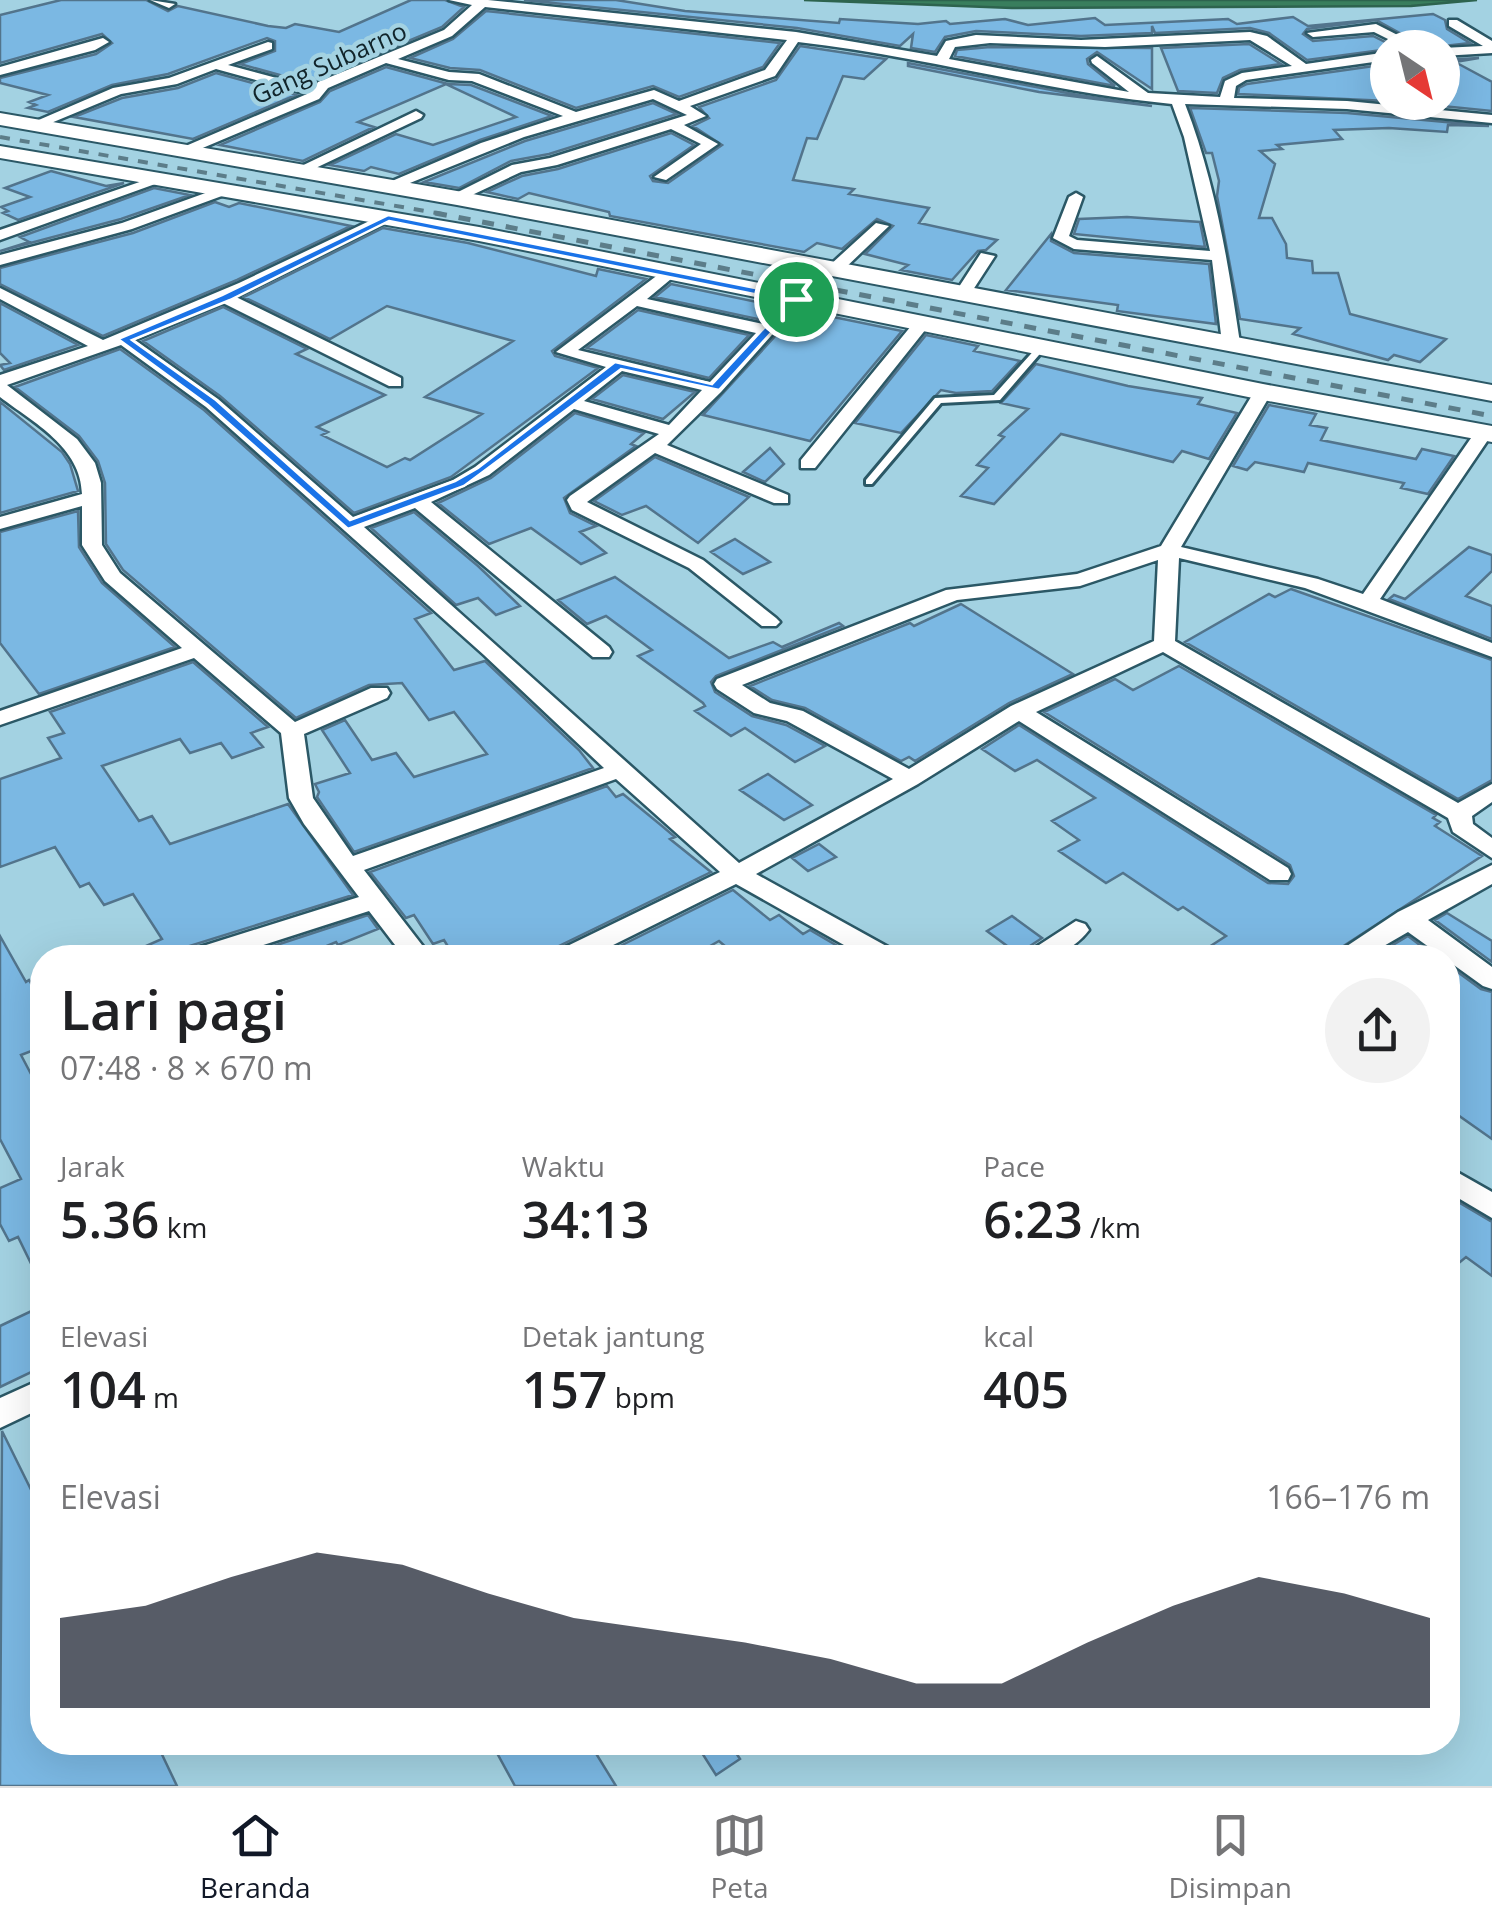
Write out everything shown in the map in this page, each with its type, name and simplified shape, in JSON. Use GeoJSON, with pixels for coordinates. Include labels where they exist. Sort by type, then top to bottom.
{"type":"FeatureCollection","features":[{"type":"Feature","properties":{"kind":"main road"},"geometry":{"type":"LineString","coordinates":[[0,119],[458,198],[1492,394]]}},
{"type":"Feature","properties":{"kind":"main road"},"geometry":{"type":"LineString","coordinates":[[0,152],[388,218],[1488,433]]}},
{"type":"Feature","properties":{"kind":"street"},"geometry":{"type":"LineString","coordinates":[[455,0],[796,36],[1066,87],[1144,97],[1347,105],[1492,119]]}},
{"type":"Feature","properties":{"kind":"street","name":"Gang Subarno"},"geometry":{"type":"LineString","coordinates":[[186,151],[318,93],[323,85],[448,34],[482,3]]}},
{"type":"Feature","properties":{"kind":"street"},"geometry":{"type":"LineString","coordinates":[[1452,22],[1492,47]]}},
{"type":"Feature","properties":{"kind":"street"},"geometry":{"type":"LineString","coordinates":[[1298,24],[1358,60]]}},
{"type":"Feature","properties":{"kind":"street"},"geometry":{"type":"LineString","coordinates":[[1313,33],[1380,30]]}},
{"type":"Feature","properties":{"kind":"street"},"geometry":{"type":"LineString","coordinates":[[678,106],[770,74],[796,36]]}},
{"type":"Feature","properties":{"kind":"street"},"geometry":{"type":"LineString","coordinates":[[941,61],[950,44],[964,41],[1009,38],[1061,44],[1250,36],[1263,39],[1303,68]]}},
{"type":"Feature","properties":{"kind":"street"},"geometry":{"type":"LineString","coordinates":[[0,71],[46,57],[76,53],[103,42]]}},
{"type":"Feature","properties":{"kind":"street"},"geometry":{"type":"LineString","coordinates":[[34,125],[118,91],[172,80],[268,46]]}},
{"type":"Feature","properties":{"kind":"street"},"geometry":{"type":"LineString","coordinates":[[1460,50],[1492,47]]}},
{"type":"Feature","properties":{"kind":"street"},"geometry":{"type":"LineString","coordinates":[[1226,101],[1230,84],[1236,80],[1370,58]]}},
{"type":"Feature","properties":{"kind":"street"},"geometry":{"type":"LineString","coordinates":[[388,60],[449,76],[474,76],[577,116]]}},
{"type":"Feature","properties":{"kind":"street"},"geometry":{"type":"LineString","coordinates":[[1097,60],[1144,97]]}},
{"type":"Feature","properties":{"kind":"street"},"geometry":{"type":"LineString","coordinates":[[214,65],[318,93]]}},
{"type":"Feature","properties":{"kind":"street"},"geometry":{"type":"LineString","coordinates":[[390,187],[478,148],[654,94],[699,116],[552,162],[517,168],[458,198]]}},
{"type":"Feature","properties":{"kind":"street"},"geometry":{"type":"LineString","coordinates":[[1177,100],[1191,137],[1218,256],[1232,344]]}},
{"type":"Feature","properties":{"kind":"street"},"geometry":{"type":"LineString","coordinates":[[298,171],[416,115]]}},
{"type":"Feature","properties":{"kind":"street"},"geometry":{"type":"LineString","coordinates":[[661,177],[711,144],[670,124]]}},
{"type":"Feature","properties":{"kind":"street"},"geometry":{"type":"LineString","coordinates":[[0,236],[162,179]]}},
{"type":"Feature","properties":{"kind":"street"},"geometry":{"type":"LineString","coordinates":[[0,260],[127,226],[225,190]]}},
{"type":"Feature","properties":{"kind":"street"},"geometry":{"type":"LineString","coordinates":[[1076,197],[1062,238],[1074,244],[1218,256]]}},
{"type":"Feature","properties":{"kind":"street"},"geometry":{"type":"LineString","coordinates":[[0,381],[113,343],[226,298],[388,218]]}},
{"type":"Feature","properties":{"kind":"street"},"geometry":{"type":"LineString","coordinates":[[836,268],[881,226]]}},
{"type":"Feature","properties":{"kind":"street"},"geometry":{"type":"LineString","coordinates":[[963,293],[986,256]]}},
{"type":"Feature","properties":{"kind":"street"},"geometry":{"type":"LineString","coordinates":[[669,274],[565,352],[715,388]]}},
{"type":"Feature","properties":{"kind":"street"},"geometry":{"type":"LineString","coordinates":[[226,298],[395,382]]}},
{"type":"Feature","properties":{"kind":"street"},"geometry":{"type":"LineString","coordinates":[[5,299],[113,343],[212,403],[492,650],[737,874],[865,945]]}},
{"type":"Feature","properties":{"kind":"street"},"geometry":{"type":"LineString","coordinates":[[770,622],[696,564],[579,506],[577,500],[673,432],[796,299]]}},
{"type":"Feature","properties":{"kind":"street"},"geometry":{"type":"LineString","coordinates":[[631,300],[766,330]]}},
{"type":"Feature","properties":{"kind":"street"},"geometry":{"type":"LineString","coordinates":[[808,464],[922,324]]}},
{"type":"Feature","properties":{"kind":"street"},"geometry":{"type":"LineString","coordinates":[[348,526],[482,470],[574,403],[618,365]]}},
{"type":"Feature","properties":{"kind":"street"},"geometry":{"type":"LineString","coordinates":[[0,388],[60,435],[86,463],[92,545],[112,577],[292,731],[301,798],[347,867],[409,945]]}},
{"type":"Feature","properties":{"kind":"street"},"geometry":{"type":"LineString","coordinates":[[1164,644],[1169,550],[1263,392]]}},
{"type":"Feature","properties":{"kind":"street"},"geometry":{"type":"LineString","coordinates":[[574,403],[673,432]]}},
{"type":"Feature","properties":{"kind":"street"},"geometry":{"type":"LineString","coordinates":[[1368,602],[1488,433]]}},
{"type":"Feature","properties":{"kind":"street"},"geometry":{"type":"LineString","coordinates":[[654,446],[781,499]]}},
{"type":"Feature","properties":{"kind":"street"},"geometry":{"type":"LineString","coordinates":[[0,523],[90,498]]}},
{"type":"Feature","properties":{"kind":"street"},"geometry":{"type":"LineString","coordinates":[[417,500],[600,652]]}},
{"type":"Feature","properties":{"kind":"street"},"geometry":{"type":"LineString","coordinates":[[910,779],[795,716],[762,708],[725,684],[954,594],[1080,580],[1169,550],[1311,583],[1492,651]]}},
{"type":"Feature","properties":{"kind":"street"},"geometry":{"type":"LineString","coordinates":[[591,945],[737,874],[910,779],[1019,712],[1164,644]]}},
{"type":"Feature","properties":{"kind":"street"},"geometry":{"type":"LineString","coordinates":[[1164,644],[1460,814]]}},
{"type":"Feature","properties":{"kind":"street"},"geometry":{"type":"LineString","coordinates":[[0,718],[194,651]]}},
{"type":"Feature","properties":{"kind":"street"},"geometry":{"type":"LineString","coordinates":[[292,731],[379,694]]}},
{"type":"Feature","properties":{"kind":"street"},"geometry":{"type":"LineString","coordinates":[[1019,712],[1279,874]]}},
{"type":"Feature","properties":{"kind":"street"},"geometry":{"type":"LineString","coordinates":[[347,867],[620,770]]}},
{"type":"Feature","properties":{"kind":"street"},"geometry":{"type":"LineString","coordinates":[[1460,814],[1492,791]]}},
{"type":"Feature","properties":{"kind":"street"},"geometry":{"type":"LineString","coordinates":[[1460,814],[1462,827],[1492,850]]}},
{"type":"Feature","properties":{"kind":"street"},"geometry":{"type":"LineString","coordinates":[[1363,945],[1492,873]]}},
{"type":"Feature","properties":{"kind":"street"},"geometry":{"type":"LineString","coordinates":[[234,945],[374,901]]}},
{"type":"Feature","properties":{"kind":"street"},"geometry":{"type":"LineString","coordinates":[[1407,918],[1444,945]]}},
{"type":"Feature","properties":{"kind":"street"},"geometry":{"type":"LineString","coordinates":[[1052,945],[1076,930]]}},
{"type":"Feature","properties":{"kind":"street"},"geometry":{"type":"LineString","coordinates":[[1460,957],[1492,980]]}},
{"type":"Feature","properties":{"kind":"street"},"geometry":{"type":"LineString","coordinates":[[1460,1186],[1492,1207]]}},
{"type":"Feature","properties":{"kind":"street"},"geometry":{"type":"LineString","coordinates":[[0,1414],[30,1399]]}},
{"type":"Feature","properties":{"kind":"lane"},"geometry":{"type":"LineString","coordinates":[[869,482],[932,404],[954,396],[997,398],[1040,348]]}},
{"type":"Feature","properties":{"kind":"shaded area"},"geometry":{"type":"Polygon","coordinates":[[[804,0],[1477,0],[1411,6],[1012,8],[804,0]]]}},
{"type":"Feature","properties":{"kind":"building"},"geometry":{"type":"Polygon","coordinates":[[[61,0],[146,0],[168,11],[178,6],[268,26],[286,28],[295,24],[339,32],[411,0],[445,0],[464,7],[442,27],[312,84],[240,64],[275,51],[275,41],[267,38],[168,74],[112,85],[48,112],[28,108],[36,105],[29,102],[48,95],[0,83],[0,78],[96,54],[112,43],[102,34],[0,63],[0,15],[61,0]]]}},
{"type":"Feature","properties":{"kind":"building"},"geometry":{"type":"Polygon","coordinates":[[[524,0],[616,0],[685,11],[839,23],[840,19],[950,24],[1005,19],[1028,25],[1095,18],[1105,25],[1228,19],[1237,24],[1293,17],[1308,26],[1433,14],[1445,20],[1449,30],[1394,30],[1376,20],[1307,29],[1303,34],[1313,41],[1370,36],[1370,52],[1307,60],[1269,33],[1250,28],[1155,33],[1152,26],[1152,33],[1081,36],[976,31],[945,37],[935,52],[911,48],[913,34],[900,46],[797,28],[524,0]]]}},
{"type":"Feature","properties":{"kind":"building"},"geometry":{"type":"Polygon","coordinates":[[[486,11],[780,43],[763,67],[679,97],[653,86],[576,108],[480,70],[450,68],[410,58],[453,39],[486,11]]]}},
{"type":"Feature","properties":{"kind":"building"},"geometry":{"type":"Polygon","coordinates":[[[1249,44],[1281,64],[1240,70],[1223,78],[1217,93],[1178,91],[1161,48],[1249,44]]]}},
{"type":"Feature","properties":{"kind":"building"},"geometry":{"type":"Polygon","coordinates":[[[800,46],[886,59],[864,79],[843,76],[817,139],[807,138],[793,180],[854,189],[849,194],[929,208],[919,223],[997,240],[986,250],[978,251],[952,280],[901,270],[908,265],[865,254],[893,226],[877,219],[842,249],[817,243],[804,252],[610,216],[609,212],[529,193],[518,199],[487,192],[522,176],[558,169],[671,133],[694,145],[650,176],[653,181],[668,183],[722,145],[693,126],[709,118],[699,107],[776,80],[800,46]]]}},
{"type":"Feature","properties":{"kind":"building"},"geometry":{"type":"Polygon","coordinates":[[[1152,48],[1152,89],[1097,52],[1087,59],[1088,64],[1115,86],[955,56],[957,50],[1152,48]]]}},
{"type":"Feature","properties":{"kind":"building"},"geometry":{"type":"Polygon","coordinates":[[[908,63],[1078,95],[1152,106],[1039,92],[908,63]]]}},
{"type":"Feature","properties":{"kind":"building"},"geometry":{"type":"Polygon","coordinates":[[[1460,65],[1492,82],[1492,111],[1460,108],[1460,65]]]}},
{"type":"Feature","properties":{"kind":"building"},"geometry":{"type":"Polygon","coordinates":[[[386,67],[448,84],[471,85],[552,116],[480,140],[399,174],[371,167],[364,171],[330,165],[396,134],[433,145],[516,117],[446,84],[358,122],[374,127],[303,161],[220,145],[320,102],[330,91],[386,67]]]}},
{"type":"Feature","properties":{"kind":"building"},"geometry":{"type":"Polygon","coordinates":[[[1370,67],[1370,100],[1238,94],[1239,88],[1370,67]]]}},
{"type":"Feature","properties":{"kind":"building"},"geometry":{"type":"Polygon","coordinates":[[[216,73],[296,95],[193,139],[74,117],[122,98],[178,88],[216,73]]]}},
{"type":"Feature","properties":{"kind":"building"},"geometry":{"type":"Polygon","coordinates":[[[653,103],[677,114],[549,154],[511,161],[459,188],[424,182],[525,141],[653,103]]]}},
{"type":"Feature","properties":{"kind":"building"},"geometry":{"type":"Polygon","coordinates":[[[1190,108],[1347,113],[1370,115],[1370,120],[1489,126],[1448,125],[1447,132],[1334,130],[1342,139],[1277,145],[1282,149],[1260,151],[1275,164],[1259,218],[1272,218],[1286,244],[1287,258],[1312,261],[1313,273],[1338,273],[1350,314],[1446,339],[1420,362],[1394,355],[1388,360],[1293,334],[1300,328],[1240,319],[1217,196],[1219,181],[1212,153],[1206,153],[1190,108]]]}},
{"type":"Feature","properties":{"kind":"building"},"geometry":{"type":"Polygon","coordinates":[[[51,171],[106,186],[124,183],[18,220],[3,213],[8,211],[1,207],[30,197],[5,188],[51,171]]]}},
{"type":"Feature","properties":{"kind":"building"},"geometry":{"type":"Polygon","coordinates":[[[154,188],[190,195],[121,219],[0,251],[29,242],[20,237],[154,188]]]}},
{"type":"Feature","properties":{"kind":"building"},"geometry":{"type":"Polygon","coordinates":[[[215,202],[229,207],[239,203],[351,226],[237,280],[103,336],[0,284],[0,268],[133,233],[215,202]]]}},
{"type":"Feature","properties":{"kind":"building"},"geometry":{"type":"Polygon","coordinates":[[[1127,217],[1200,222],[1205,247],[1074,234],[1079,219],[1127,217]]]}},
{"type":"Feature","properties":{"kind":"building"},"geometry":{"type":"Polygon","coordinates":[[[383,228],[468,243],[596,276],[598,269],[646,279],[552,351],[555,356],[598,368],[451,477],[354,513],[220,396],[143,341],[223,307],[307,349],[296,354],[385,395],[317,427],[328,432],[322,435],[387,467],[405,458],[410,460],[482,414],[425,397],[513,341],[387,306],[330,339],[244,297],[383,228]]]}},
{"type":"Feature","properties":{"kind":"building"},"geometry":{"type":"Polygon","coordinates":[[[1051,234],[1051,241],[1074,253],[1209,264],[1216,324],[1117,311],[1118,305],[1006,290],[1051,234]]]}},
{"type":"Feature","properties":{"kind":"building"},"geometry":{"type":"Polygon","coordinates":[[[671,284],[776,305],[762,320],[655,297],[671,284]]]}},
{"type":"Feature","properties":{"kind":"building"},"geometry":{"type":"Polygon","coordinates":[[[0,303],[78,345],[4,370],[0,365],[10,363],[0,353],[0,303]]]}},
{"type":"Feature","properties":{"kind":"building"},"geometry":{"type":"Polygon","coordinates":[[[638,310],[749,335],[709,378],[587,348],[638,310]]]}},
{"type":"Feature","properties":{"kind":"building"},"geometry":{"type":"Polygon","coordinates":[[[799,310],[902,331],[810,441],[703,415],[799,310]]]}},
{"type":"Feature","properties":{"kind":"building"},"geometry":{"type":"Polygon","coordinates":[[[926,335],[978,346],[974,351],[1020,361],[992,391],[941,390],[901,433],[855,423],[926,335]]]}},
{"type":"Feature","properties":{"kind":"building"},"geometry":{"type":"Polygon","coordinates":[[[120,349],[204,410],[431,613],[415,619],[454,670],[485,661],[593,768],[354,852],[317,797],[315,784],[350,773],[322,730],[345,720],[372,760],[396,753],[414,777],[487,754],[454,712],[429,720],[402,683],[369,685],[296,718],[123,570],[106,544],[105,483],[98,461],[79,436],[15,387],[120,349]]]}},
{"type":"Feature","properties":{"kind":"building"},"geometry":{"type":"Polygon","coordinates":[[[1036,364],[1128,386],[1202,398],[1198,404],[1237,413],[1209,459],[1182,451],[1173,462],[1061,434],[994,504],[961,496],[988,468],[977,465],[1004,437],[999,435],[1028,409],[1001,403],[1036,364]]]}},
{"type":"Feature","properties":{"kind":"building"},"geometry":{"type":"Polygon","coordinates":[[[623,375],[695,392],[663,419],[592,399],[623,375]]]}},
{"type":"Feature","properties":{"kind":"building"},"geometry":{"type":"Polygon","coordinates":[[[0,402],[62,452],[78,491],[0,513],[0,402]]]}},
{"type":"Feature","properties":{"kind":"building"},"geometry":{"type":"Polygon","coordinates":[[[1269,405],[1316,414],[1310,425],[1327,428],[1321,440],[1416,459],[1422,449],[1454,456],[1428,494],[1401,488],[1404,483],[1308,463],[1304,472],[1255,462],[1247,470],[1233,466],[1269,405]]]}},
{"type":"Feature","properties":{"kind":"building"},"geometry":{"type":"Polygon","coordinates":[[[575,413],[644,433],[631,444],[636,446],[564,498],[570,513],[596,526],[580,532],[606,553],[581,564],[531,528],[489,544],[438,503],[491,478],[575,413]]]}},
{"type":"Feature","properties":{"kind":"building"},"geometry":{"type":"Polygon","coordinates":[[[770,448],[784,464],[765,482],[743,472],[770,448]]]}},
{"type":"Feature","properties":{"kind":"building"},"geometry":{"type":"Polygon","coordinates":[[[655,457],[749,497],[698,543],[646,506],[622,515],[594,501],[655,457]]]}},
{"type":"Feature","properties":{"kind":"building"},"geometry":{"type":"Polygon","coordinates":[[[78,511],[79,547],[102,583],[175,647],[39,694],[0,643],[0,532],[78,511]]]}},
{"type":"Feature","properties":{"kind":"building"},"geometry":{"type":"Polygon","coordinates":[[[414,512],[520,606],[496,615],[478,598],[456,605],[371,528],[414,512]]]}},
{"type":"Feature","properties":{"kind":"building"},"geometry":{"type":"Polygon","coordinates":[[[735,539],[770,562],[743,574],[711,552],[735,539]]]}},
{"type":"Feature","properties":{"kind":"building"},"geometry":{"type":"Polygon","coordinates":[[[1469,547],[1492,555],[1492,571],[1466,596],[1492,606],[1492,639],[1389,599],[1394,595],[1405,599],[1469,547]]]}},
{"type":"Feature","properties":{"kind":"building"},"geometry":{"type":"Polygon","coordinates":[[[615,577],[729,658],[773,642],[782,647],[839,623],[843,626],[716,676],[711,682],[715,692],[752,716],[786,725],[825,746],[795,762],[745,728],[731,736],[695,711],[705,706],[703,703],[638,656],[652,650],[606,616],[587,624],[558,600],[615,577]]]}},
{"type":"Feature","properties":{"kind":"building"},"geometry":{"type":"Polygon","coordinates":[[[1291,589],[1492,660],[1492,780],[1458,799],[1185,642],[1269,594],[1275,597],[1291,589]]]}},
{"type":"Feature","properties":{"kind":"building"},"geometry":{"type":"Polygon","coordinates":[[[961,604],[1073,674],[1009,703],[915,761],[909,757],[901,761],[805,708],[772,700],[750,686],[910,623],[914,626],[961,604]]]}},
{"type":"Feature","properties":{"kind":"building"},"geometry":{"type":"Polygon","coordinates":[[[193,662],[268,727],[251,733],[263,747],[232,758],[221,743],[190,753],[180,739],[102,766],[139,821],[152,816],[170,844],[288,804],[353,895],[193,945],[148,945],[162,939],[133,894],[104,905],[89,883],[80,887],[55,847],[0,867],[0,779],[61,758],[48,738],[64,733],[50,712],[193,662]]]}},
{"type":"Feature","properties":{"kind":"building"},"geometry":{"type":"Polygon","coordinates":[[[1179,666],[1436,815],[1433,818],[1440,822],[1435,826],[1482,856],[1345,945],[1212,945],[1226,936],[1183,907],[1178,910],[1123,873],[1106,883],[1059,851],[1079,840],[1052,821],[1095,798],[1037,760],[1015,771],[982,749],[1019,725],[1268,883],[1288,884],[1294,876],[1290,865],[1044,712],[1115,679],[1133,690],[1179,666]]]}},
{"type":"Feature","properties":{"kind":"building"},"geometry":{"type":"Polygon","coordinates":[[[768,774],[812,805],[784,820],[740,790],[768,774]]]}},
{"type":"Feature","properties":{"kind":"building"},"geometry":{"type":"Polygon","coordinates":[[[607,786],[616,797],[623,794],[662,826],[675,837],[670,839],[711,872],[561,945],[447,945],[444,940],[433,944],[414,915],[406,918],[370,872],[607,786]]]}},
{"type":"Feature","properties":{"kind":"building"},"geometry":{"type":"Polygon","coordinates":[[[819,844],[836,857],[808,871],[792,858],[819,844]]]}},
{"type":"Feature","properties":{"kind":"building"},"geometry":{"type":"Polygon","coordinates":[[[733,890],[770,920],[779,915],[803,934],[810,930],[836,945],[724,945],[719,941],[712,945],[622,945],[733,890]]]}},
{"type":"Feature","properties":{"kind":"building"},"geometry":{"type":"Polygon","coordinates":[[[1447,913],[1492,941],[1492,962],[1435,920],[1447,913]]]}},
{"type":"Feature","properties":{"kind":"building"},"geometry":{"type":"Polygon","coordinates":[[[368,915],[378,929],[338,945],[277,945],[368,915]]]}},
{"type":"Feature","properties":{"kind":"building"},"geometry":{"type":"Polygon","coordinates":[[[1012,916],[1042,938],[1032,945],[1006,945],[987,931],[1012,916]]]}},
{"type":"Feature","properties":{"kind":"building"},"geometry":{"type":"Polygon","coordinates":[[[0,936],[26,982],[30,982],[30,1052],[21,1055],[30,1072],[30,1262],[18,1237],[9,1241],[0,1224],[0,1188],[21,1179],[0,1139],[0,936]]]}},
{"type":"Feature","properties":{"kind":"building"},"geometry":{"type":"Polygon","coordinates":[[[1408,936],[1420,945],[1393,945],[1408,936]]]}},
{"type":"Feature","properties":{"kind":"building"},"geometry":{"type":"Polygon","coordinates":[[[1460,974],[1492,992],[1492,1139],[1460,1116],[1460,974]]]}},
{"type":"Feature","properties":{"kind":"building"},"geometry":{"type":"Polygon","coordinates":[[[1460,1203],[1492,1222],[1492,1276],[1466,1257],[1460,1262],[1460,1203]]]}},
{"type":"Feature","properties":{"kind":"building"},"geometry":{"type":"Polygon","coordinates":[[[30,1312],[30,1373],[0,1387],[0,1326],[30,1312]]]}},
{"type":"Feature","properties":{"kind":"building"},"geometry":{"type":"Polygon","coordinates":[[[2,1431],[30,1488],[30,1755],[162,1755],[177,1786],[0,1786],[2,1431]]]}},
{"type":"Feature","properties":{"kind":"building"},"geometry":{"type":"Polygon","coordinates":[[[498,1755],[597,1755],[616,1786],[515,1786],[498,1755]]]}},
{"type":"Feature","properties":{"kind":"building"},"geometry":{"type":"Polygon","coordinates":[[[703,1755],[737,1755],[740,1759],[716,1775],[703,1755]]]}},
{"type":"Feature","properties":{"kind":"railway"},"geometry":{"type":"LineString","coordinates":[[0,137],[448,215]]}},
{"type":"Feature","properties":{"kind":"railway"},"geometry":{"type":"LineString","coordinates":[[435,213],[1492,416]]}},
{"type":"Feature","properties":{"kind":"route"},"geometry":{"type":"LineString","coordinates":[[388,218],[796,299],[715,388],[618,365],[574,403],[460,484],[348,526],[212,403],[124,339],[226,298],[388,218]]}}]}
